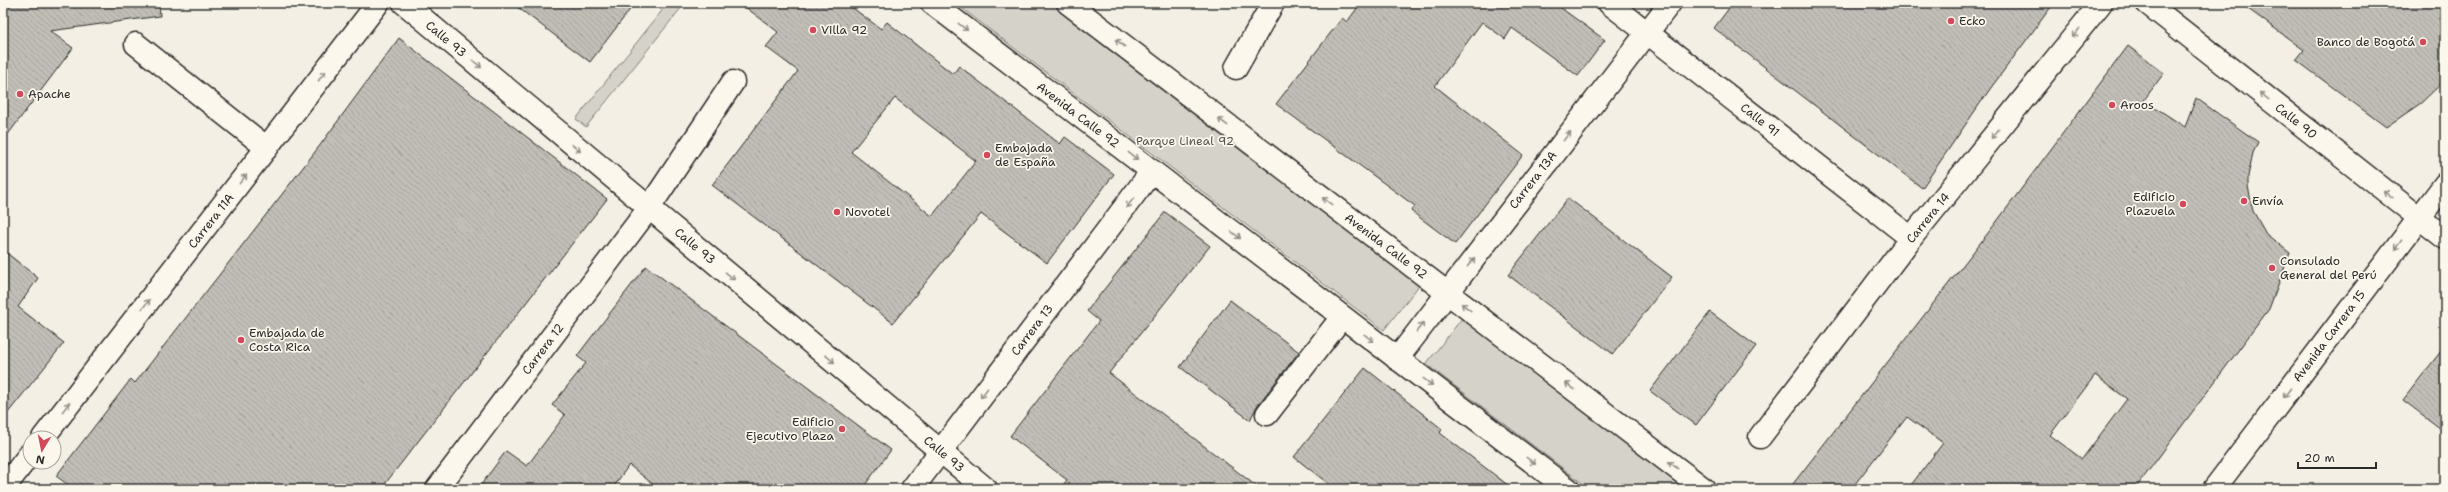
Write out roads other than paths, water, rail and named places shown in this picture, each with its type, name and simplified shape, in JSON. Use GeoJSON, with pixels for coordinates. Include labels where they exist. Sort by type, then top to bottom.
{"type":"FeatureCollection","features":[{"type":"Feature","properties":{"kind":"street","name":"Carrera 11A"},"geometry":{"type":"LineString","coordinates":[[49,430],[378,3]]}},
{"type":"Feature","properties":{"kind":"street","name":"Calle 93"},"geometry":{"type":"LineString","coordinates":[[404,3],[986,489]]}},
{"type":"Feature","properties":{"kind":"street","name":"Avenida Calle 92"},"geometry":{"type":"LineString","coordinates":[[932,3],[1568,489]]}},
{"type":"Feature","properties":{"kind":"street","name":"Avenida Calle 92"},"geometry":{"type":"LineString","coordinates":[[1068,3],[1704,489]]}},
{"type":"Feature","properties":{"kind":"street"},"geometry":{"type":"LineString","coordinates":[[1236,68],[1273,3]]}},
{"type":"Feature","properties":{"kind":"street","name":"Calle 91"},"geometry":{"type":"LineString","coordinates":[[1609,3],[1911,238]]}},
{"type":"Feature","properties":{"kind":"street","name":"Carrera 13A"},"geometry":{"type":"LineString","coordinates":[[1397,359],[1670,3]]}},
{"type":"Feature","properties":{"kind":"street","name":"Carrera 14"},"geometry":{"type":"LineString","coordinates":[[1760,437],[1911,238],[2101,3]]}},
{"type":"Feature","properties":{"kind":"street","name":"Calle 90"},"geometry":{"type":"LineString","coordinates":[[2147,3],[2445,238]]}},
{"type":"Feature","properties":{"kind":"street"},"geometry":{"type":"LineString","coordinates":[[136,44],[267,148]]}},
{"type":"Feature","properties":{"kind":"street","name":"Carrera 12"},"geometry":{"type":"LineString","coordinates":[[437,489],[649,208],[733,82]]}},
{"type":"Feature","properties":{"kind":"street","name":"Carrera 13"},"geometry":{"type":"LineString","coordinates":[[912,489],[1152,171]]}},
{"type":"Feature","properties":{"kind":"street","name":"Avenida Carrera 15"},"geometry":{"type":"LineString","coordinates":[[2214,489],[2445,184]]}},
{"type":"Feature","properties":{"kind":"street"},"geometry":{"type":"LineString","coordinates":[[1268,414],[1342,317]]}},
{"type":"Feature","properties":{"kind":"street"},"geometry":{"type":"LineString","coordinates":[[5,487],[22,465]]}},
{"type":"Feature","properties":{"kind":"place","name":"Ecko"},"geometry":{"type":"Point","coordinates":[1951,21]}},
{"type":"Feature","properties":{"kind":"place","name":"Villa 92"},"geometry":{"type":"Point","coordinates":[813,30]}},
{"type":"Feature","properties":{"kind":"place","name":"Banco de Bogotá"},"geometry":{"type":"Point","coordinates":[2423,42]}},
{"type":"Feature","properties":{"kind":"place","name":"Apache"},"geometry":{"type":"Point","coordinates":[20,94]}},
{"type":"Feature","properties":{"kind":"place","name":"Aroos"},"geometry":{"type":"Point","coordinates":[2112,105]}},
{"type":"Feature","properties":{"kind":"place","name":"Embajada de España"},"geometry":{"type":"Point","coordinates":[987,155]}},
{"type":"Feature","properties":{"kind":"place","name":"Envía"},"geometry":{"type":"Point","coordinates":[2244,201]}},
{"type":"Feature","properties":{"kind":"place","name":"Edificio Plazuela"},"geometry":{"type":"Point","coordinates":[2183,204]}},
{"type":"Feature","properties":{"kind":"place","name":"Novotel"},"geometry":{"type":"Point","coordinates":[837,212]}},
{"type":"Feature","properties":{"kind":"place","name":"Consulado General del Perú"},"geometry":{"type":"Point","coordinates":[2272,268]}},
{"type":"Feature","properties":{"kind":"place","name":"Embajada de Costa Rica"},"geometry":{"type":"Point","coordinates":[241,340]}},
{"type":"Feature","properties":{"kind":"place","name":"Edificio Ejecutivo Plaza"},"geometry":{"type":"Point","coordinates":[842,429]}},
{"type":"Feature","properties":{"kind":"park label","name":"Parque Lineal 92"},"geometry":{"type":"Point","coordinates":[1185,141]}}]}
